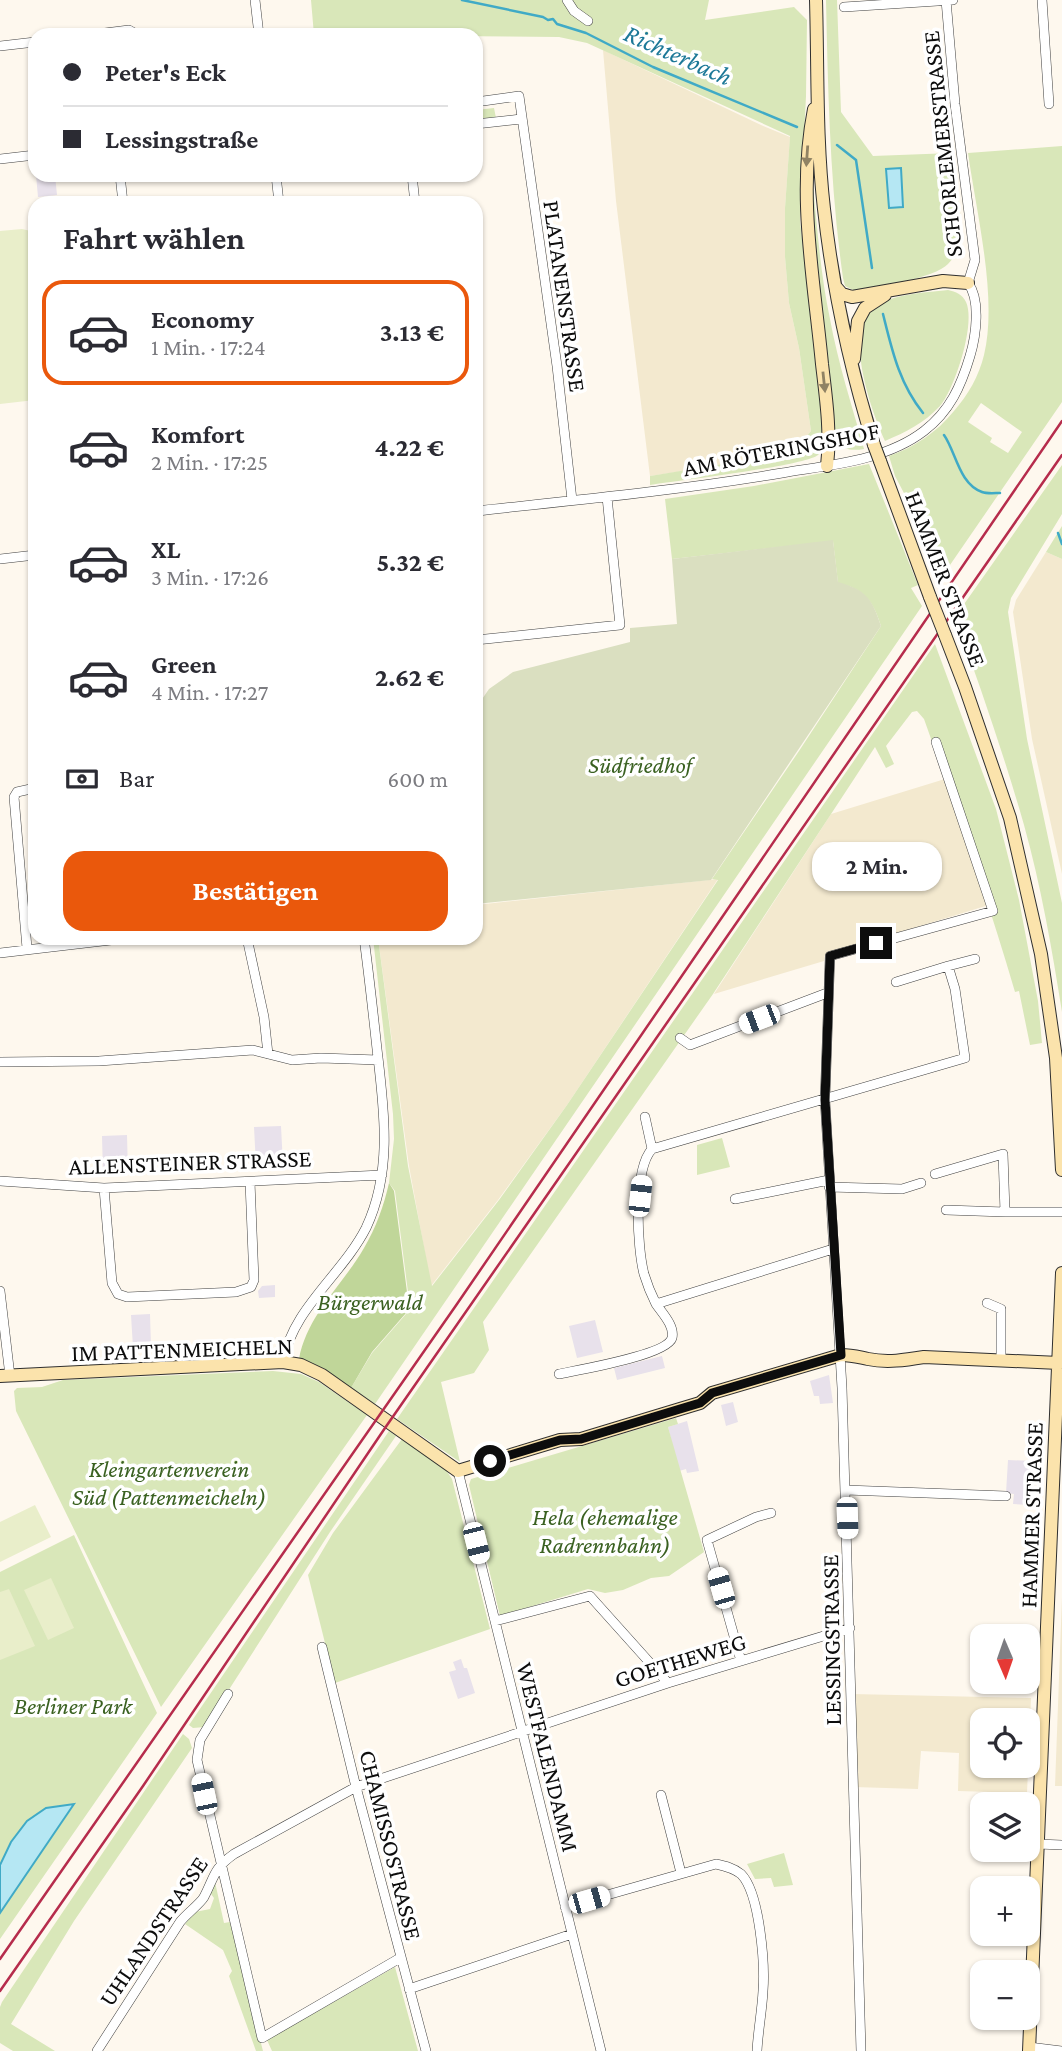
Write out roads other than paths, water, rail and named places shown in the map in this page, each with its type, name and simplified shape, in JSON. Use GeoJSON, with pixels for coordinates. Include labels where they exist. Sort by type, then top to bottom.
{"type":"FeatureCollection","features":[{"type":"Feature","properties":{"kind":"main road","name":"HAMMER STRASSE"},"geometry":{"type":"LineString","coordinates":[[816,0],[823,207],[834,286],[854,377],[874,445],[965,687],[1010,817],[1041,954],[1056,1058],[1062,1170]]}},
{"type":"Feature","properties":{"kind":"main road"},"geometry":{"type":"LineString","coordinates":[[818,89],[808,141],[806,169],[808,243],[829,432],[827,466]]}},
{"type":"Feature","properties":{"kind":"main road"},"geometry":{"type":"LineString","coordinates":[[834,286],[842,294],[852,297],[943,281],[968,284]]}},
{"type":"Feature","properties":{"kind":"main road"},"geometry":{"type":"LineString","coordinates":[[854,377],[859,321],[865,308],[890,292]]}},
{"type":"Feature","properties":{"kind":"main road","name":"HAMMER STRASSE"},"geometry":{"type":"LineString","coordinates":[[1040,1798],[1062,1273]]}},
{"type":"Feature","properties":{"kind":"main road"},"geometry":{"type":"LineString","coordinates":[[458,1471],[560,1440],[581,1439],[646,1420],[700,1403],[712,1393],[841,1355],[856,1354],[870,1359],[903,1361],[924,1357],[1059,1363]]}},
{"type":"Feature","properties":{"kind":"main road","name":"IM PATTENMEICHELN"},"geometry":{"type":"LineString","coordinates":[[5,1376],[283,1362],[301,1365],[322,1374],[458,1471]]}},
{"type":"Feature","properties":{"kind":"main road","name":"HAMMER STRASSE"},"geometry":{"type":"LineString","coordinates":[[1029,2049],[1037,1862]]}},
{"type":"Feature","properties":{"kind":"street"},"geometry":{"type":"LineString","coordinates":[[255,0],[258,28]]}},
{"type":"Feature","properties":{"kind":"street"},"geometry":{"type":"LineString","coordinates":[[568,0],[574,11],[588,21]]}},
{"type":"Feature","properties":{"kind":"street","name":"SCHORLEMERSTRASSE"},"geometry":{"type":"LineString","coordinates":[[946,0],[955,104],[975,260],[968,284]]}},
{"type":"Feature","properties":{"kind":"street"},"geometry":{"type":"LineString","coordinates":[[844,7],[953,0]]}},
{"type":"Feature","properties":{"kind":"street"},"geometry":{"type":"LineString","coordinates":[[1042,0],[1049,104]]}},
{"type":"Feature","properties":{"kind":"street"},"geometry":{"type":"LineString","coordinates":[[0,46],[28,42]]}},
{"type":"Feature","properties":{"kind":"street","name":"PLATANENSTRASSE"},"geometry":{"type":"LineString","coordinates":[[483,101],[519,96],[557,366],[572,500]]}},
{"type":"Feature","properties":{"kind":"street"},"geometry":{"type":"LineString","coordinates":[[483,123],[521,119]]}},
{"type":"Feature","properties":{"kind":"street"},"geometry":{"type":"LineString","coordinates":[[0,159],[28,156]]}},
{"type":"Feature","properties":{"kind":"street","name":"AM RÖTERINGSHOF"},"geometry":{"type":"LineString","coordinates":[[483,510],[721,483],[827,466],[867,457],[901,444],[923,432],[944,414],[962,382],[972,351],[975,310],[974,294],[968,284]]}},
{"type":"Feature","properties":{"kind":"street"},"geometry":{"type":"LineString","coordinates":[[483,639],[620,625],[607,497]]}},
{"type":"Feature","properties":{"kind":"street"},"geometry":{"type":"LineString","coordinates":[[0,559],[28,556]]}},
{"type":"Feature","properties":{"kind":"street","name":"LESSINGSTRASSE"},"geometry":{"type":"LineString","coordinates":[[861,2051],[841,1355],[825,1100],[827,993],[830,956],[993,911],[936,742]]}},
{"type":"Feature","properties":{"kind":"street"},"geometry":{"type":"LineString","coordinates":[[27,948],[14,797],[17,792],[28,790]]}},
{"type":"Feature","properties":{"kind":"street"},"geometry":{"type":"LineString","coordinates":[[0,953],[57,945]]}},
{"type":"Feature","properties":{"kind":"street"},"geometry":{"type":"LineString","coordinates":[[249,945],[264,1017],[268,1054]]}},
{"type":"Feature","properties":{"kind":"street"},"geometry":{"type":"LineString","coordinates":[[283,1362],[286,1344],[296,1324],[355,1247],[367,1226],[382,1175],[386,1134],[365,945]]}},
{"type":"Feature","properties":{"kind":"street"},"geometry":{"type":"LineString","coordinates":[[896,982],[975,959]]}},
{"type":"Feature","properties":{"kind":"street"},"geometry":{"type":"LineString","coordinates":[[559,1374],[649,1353],[667,1345],[671,1339],[667,1321],[656,1304],[643,1272],[640,1246],[642,1177],[646,1159],[652,1149],[965,1058],[956,989],[948,966]]}},
{"type":"Feature","properties":{"kind":"street"},"geometry":{"type":"LineString","coordinates":[[680,1038],[690,1045],[827,993]]}},
{"type":"Feature","properties":{"kind":"street"},"geometry":{"type":"LineString","coordinates":[[0,1062],[99,1061],[253,1050],[292,1060],[379,1060]]}},
{"type":"Feature","properties":{"kind":"street"},"geometry":{"type":"LineString","coordinates":[[645,1117],[652,1149]]}},
{"type":"Feature","properties":{"kind":"street"},"geometry":{"type":"LineString","coordinates":[[936,1174],[1003,1154],[1005,1212]]}},
{"type":"Feature","properties":{"kind":"street","name":"ALLENSTEINER STRASSE"},"geometry":{"type":"LineString","coordinates":[[0,1181],[104,1188],[382,1175]]}},
{"type":"Feature","properties":{"kind":"street"},"geometry":{"type":"LineString","coordinates":[[104,1188],[113,1287],[122,1296],[135,1297],[236,1292],[251,1287],[254,1280],[250,1182]]}},
{"type":"Feature","properties":{"kind":"street"},"geometry":{"type":"LineString","coordinates":[[735,1199],[829,1183],[902,1189],[921,1183]]}},
{"type":"Feature","properties":{"kind":"street"},"geometry":{"type":"LineString","coordinates":[[946,1210],[1062,1212]]}},
{"type":"Feature","properties":{"kind":"street"},"geometry":{"type":"LineString","coordinates":[[656,1304],[833,1249]]}},
{"type":"Feature","properties":{"kind":"street"},"geometry":{"type":"LineString","coordinates":[[0,1291],[5,1376]]}},
{"type":"Feature","properties":{"kind":"street"},"geometry":{"type":"LineString","coordinates":[[987,1303],[1001,1309],[1001,1360]]}},
{"type":"Feature","properties":{"kind":"street","name":"WESTFALENDAMM"},"geometry":{"type":"LineString","coordinates":[[458,1471],[601,2051]]}},
{"type":"Feature","properties":{"kind":"street"},"geometry":{"type":"LineString","coordinates":[[846,1490],[1006,1496]]}},
{"type":"Feature","properties":{"kind":"street"},"geometry":{"type":"LineString","coordinates":[[741,1661],[707,1540],[756,1517],[771,1513]]}},
{"type":"Feature","properties":{"kind":"street"},"geometry":{"type":"LineString","coordinates":[[495,1621],[590,1596],[668,1684]]}},
{"type":"Feature","properties":{"kind":"street","name":"GOETHEWEG"},"geometry":{"type":"LineString","coordinates":[[522,1731],[850,1628]]}},
{"type":"Feature","properties":{"kind":"street","name":"CHAMISSOSTRASSE"},"geometry":{"type":"LineString","coordinates":[[323,1647],[356,1787],[426,2051]]}},
{"type":"Feature","properties":{"kind":"street"},"geometry":{"type":"LineString","coordinates":[[228,1694],[200,1740],[197,1760],[219,1864],[262,2038],[400,1958]]}},
{"type":"Feature","properties":{"kind":"street","name":"UHLANDSTRASSE"},"geometry":{"type":"LineString","coordinates":[[97,2051],[180,1922],[189,1910],[204,1899],[219,1864],[356,1787],[522,1731]]}},
{"type":"Feature","properties":{"kind":"street"},"geometry":{"type":"LineString","coordinates":[[660,1795],[681,1873]]}},
{"type":"Feature","properties":{"kind":"street"},"geometry":{"type":"LineString","coordinates":[[1040,1844],[1062,1845]]}},
{"type":"Feature","properties":{"kind":"street"},"geometry":{"type":"LineString","coordinates":[[565,1907],[716,1864],[732,1868],[743,1875],[760,1928],[762,1950],[764,1989],[757,2051]]}},
{"type":"Feature","properties":{"kind":"street"},"geometry":{"type":"LineString","coordinates":[[409,1989],[572,1934]]}},
{"type":"Feature","properties":{"kind":"street"},"geometry":{"type":"LineString","coordinates":[[1029,2049],[1062,2051]]}},
{"type":"Feature","properties":{"kind":"water"},"geometry":{"type":"Polygon","coordinates":[[[901,168],[903,207],[889,208],[886,169],[901,168]]]}},
{"type":"Feature","properties":{"kind":"water"},"geometry":{"type":"Polygon","coordinates":[[[74,1804],[0,1913],[0,1865],[11,1842],[27,1821],[46,1808],[74,1804]]]}},
{"type":"Feature","properties":{"kind":"waterway","name":"Richterbach"},"geometry":{"type":"LineString","coordinates":[[462,0],[553,19],[557,24],[586,33],[653,67],[797,127]]}},
{"type":"Feature","properties":{"kind":"waterway","name":"Richterbach"},"geometry":{"type":"LineString","coordinates":[[837,145],[856,160],[872,268]]}},
{"type":"Feature","properties":{"kind":"waterway","name":"Richterbach"},"geometry":{"type":"LineString","coordinates":[[883,314],[902,378],[923,413]]}},
{"type":"Feature","properties":{"kind":"waterway","name":"Richterbach"},"geometry":{"type":"LineString","coordinates":[[944,435],[968,482],[982,492],[1000,493]]}},
{"type":"Feature","properties":{"kind":"waterway","name":"Richterbach"},"geometry":{"type":"LineString","coordinates":[[1058,533],[1062,544]]}},
{"type":"Feature","properties":{"kind":"railway"},"geometry":{"type":"LineString","coordinates":[[0,1959],[457,1304],[1062,421]]}},
{"type":"Feature","properties":{"kind":"railway"},"geometry":{"type":"LineString","coordinates":[[0,1991],[143,1786],[385,1428],[1062,455]]}},
{"type":"Feature","properties":{"kind":"park label","name":"Südfriedhof"},"geometry":{"type":"Point","coordinates":[640,764]}},
{"type":"Feature","properties":{"kind":"park label","name":"Bürgerwald"},"geometry":{"type":"Point","coordinates":[370,1301]}},
{"type":"Feature","properties":{"kind":"park label","name":"Kleingartenverein Süd (Pattenmeicheln)"},"geometry":{"type":"Point","coordinates":[169,1482]}},
{"type":"Feature","properties":{"kind":"park label","name":"Hela (ehemalige Radrennbahn)"},"geometry":{"type":"Point","coordinates":[605,1530]}},
{"type":"Feature","properties":{"kind":"park label","name":"Berliner Park"},"geometry":{"type":"Point","coordinates":[73,1705]}}]}
